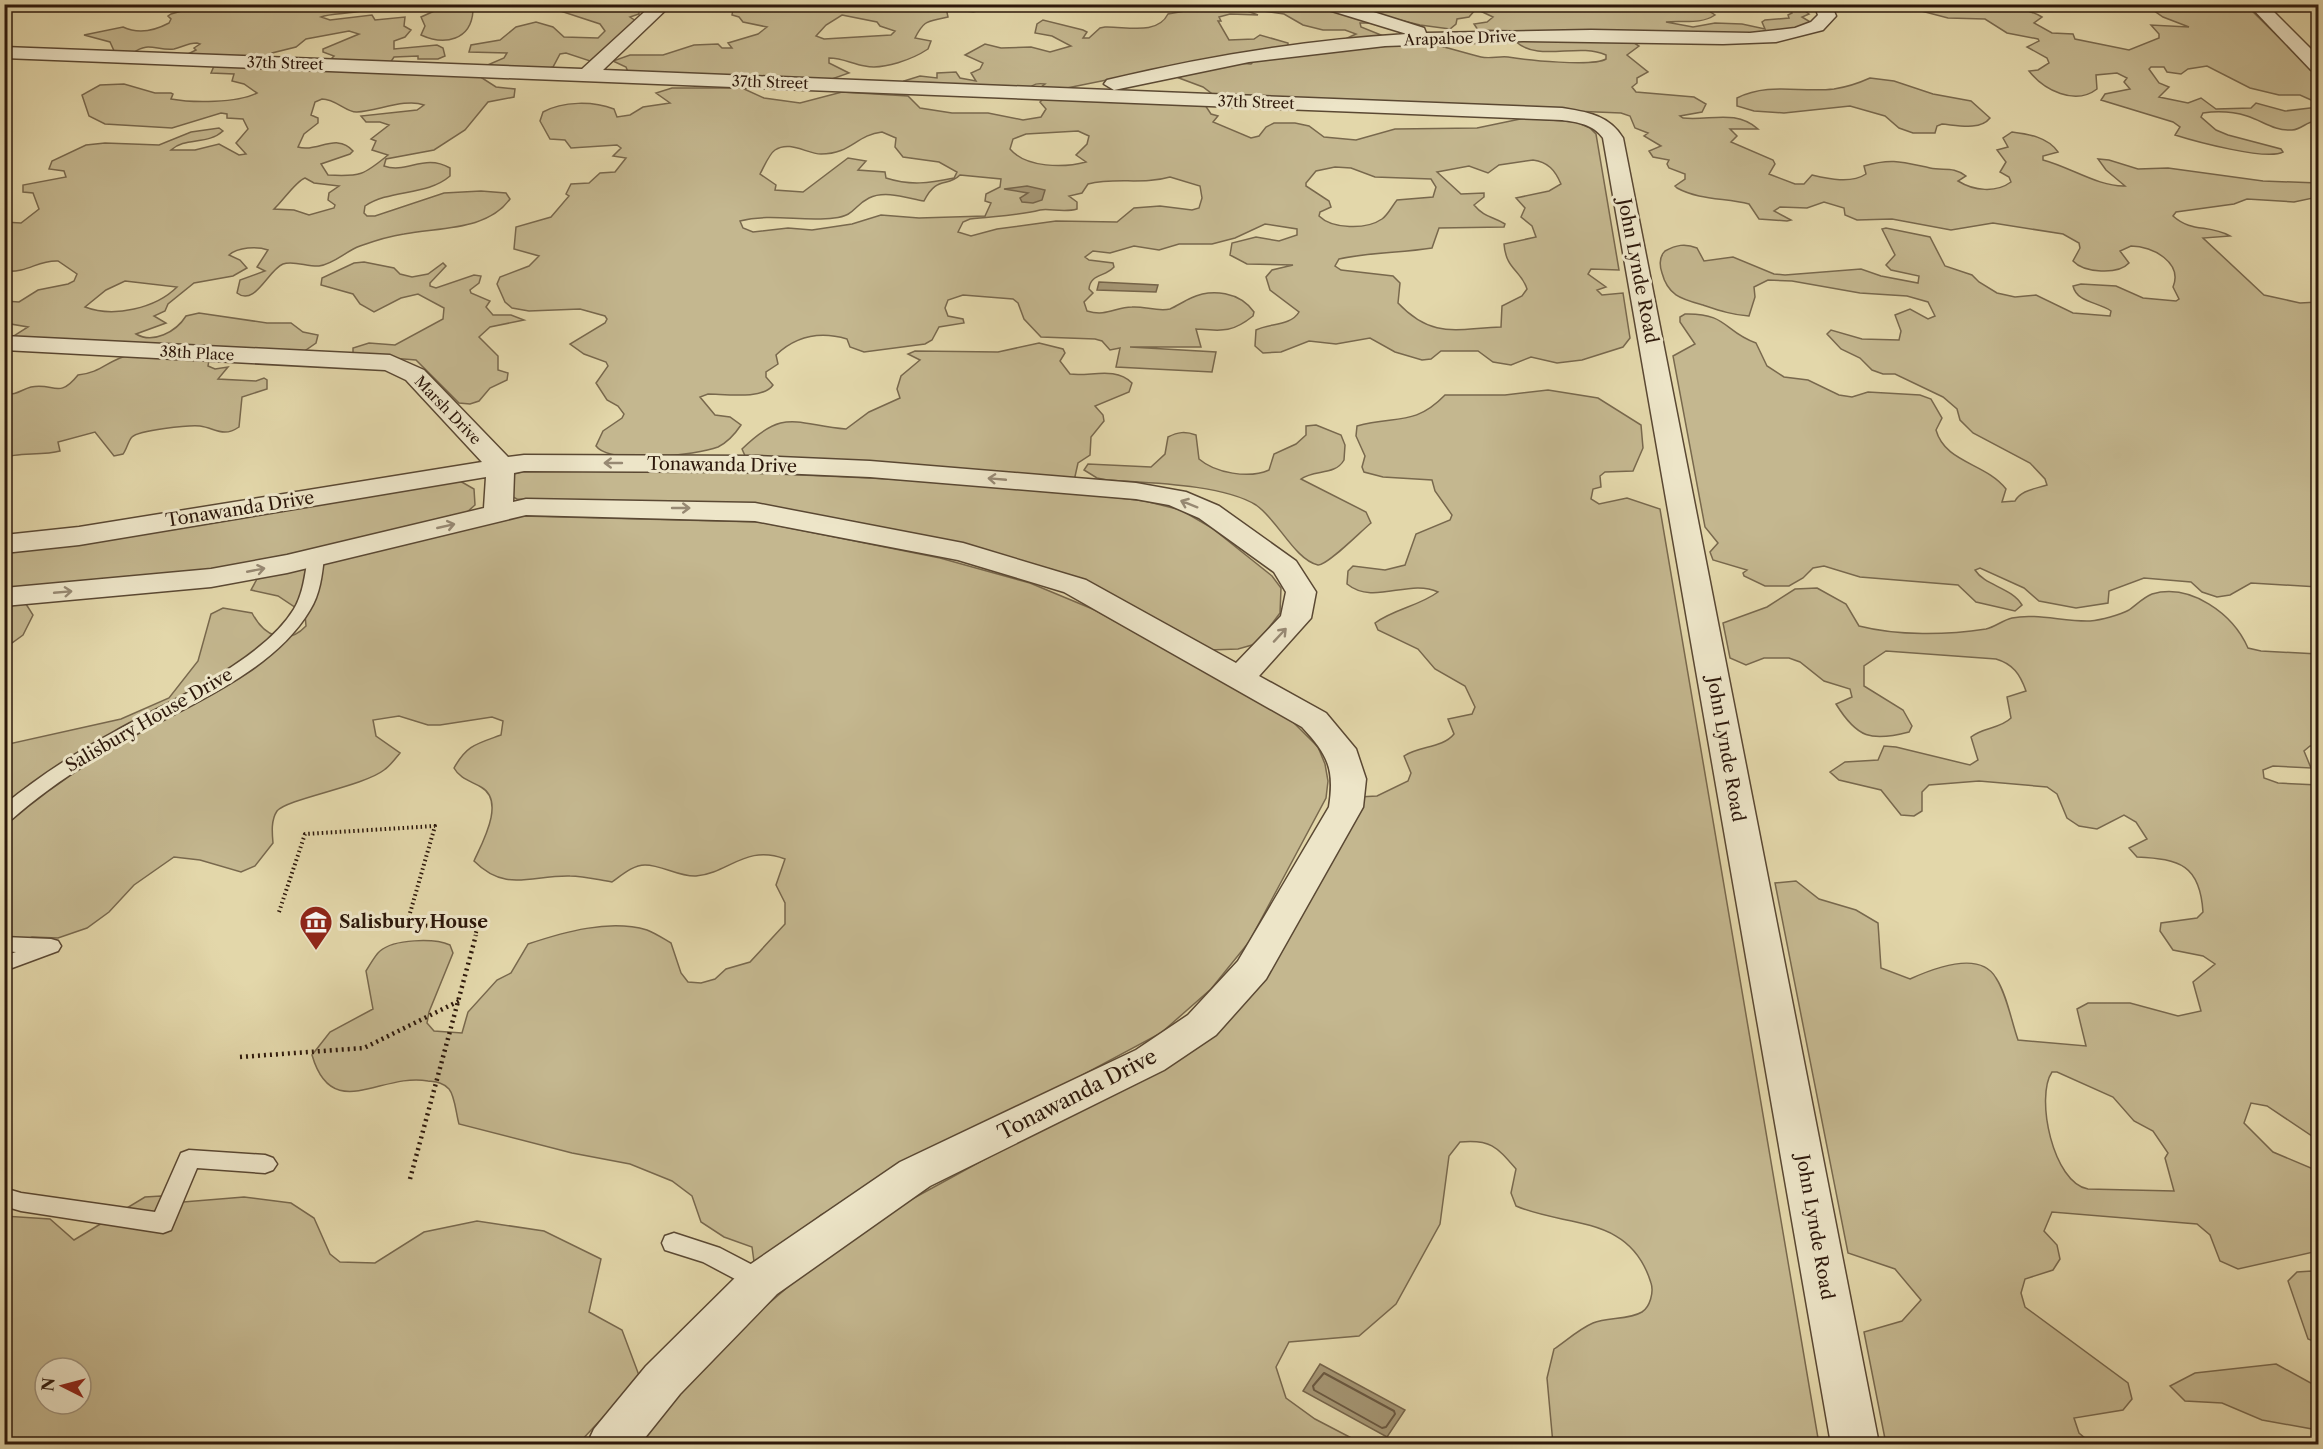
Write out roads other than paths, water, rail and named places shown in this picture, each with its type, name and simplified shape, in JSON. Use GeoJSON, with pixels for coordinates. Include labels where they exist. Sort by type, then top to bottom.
{"type":"FeatureCollection","features":[{"type":"Feature","properties":{"kind":"street"},"geometry":{"type":"LineString","coordinates":[[587,75],[664,4]]}},
{"type":"Feature","properties":{"kind":"street"},"geometry":{"type":"LineString","coordinates":[[1328,4],[1433,38]]}},
{"type":"Feature","properties":{"kind":"street","name":"Arapahoe Drive"},"geometry":{"type":"LineString","coordinates":[[1078,94],[1118,83],[1223,61],[1300,49],[1433,38],[1566,34],[1769,38],[1817,26],[1827,16],[1822,4]]}},
{"type":"Feature","properties":{"kind":"street"},"geometry":{"type":"LineString","coordinates":[[2256,4],[2319,66]]}},
{"type":"Feature","properties":{"kind":"street","name":"37th Street"},"geometry":{"type":"LineString","coordinates":[[4,52],[1536,113]]}},
{"type":"Feature","properties":{"kind":"street","name":"John Lynde Road"},"geometry":{"type":"LineString","coordinates":[[1536,113],[1586,118],[1605,126],[1613,138],[1855,1444]]}},
{"type":"Feature","properties":{"kind":"street","name":"38th Place"},"geometry":{"type":"LineString","coordinates":[[4,343],[390,363]]}},
{"type":"Feature","properties":{"kind":"street","name":"Marsh Drive"},"geometry":{"type":"LineString","coordinates":[[390,363],[415,375],[501,466]]}},
{"type":"Feature","properties":{"kind":"street","name":"Tonawanda Drive"},"geometry":{"type":"LineString","coordinates":[[12,544],[524,463],[746,464],[870,469],[1136,491],[1176,498],[1209,512],[1286,567],[1301,592],[1296,618],[1240,678]]}},
{"type":"Feature","properties":{"kind":"street"},"geometry":{"type":"LineString","coordinates":[[498,513],[501,466]]}},
{"type":"Feature","properties":{"kind":"street","name":"Tonawanda Drive"},"geometry":{"type":"LineString","coordinates":[[4,597],[201,580],[316,557],[526,507],[712,509],[755,512],[963,552],[1020,567],[1075,586],[1314,720],[1339,746],[1348,766],[1350,786],[1346,807],[1252,970],[1202,1025],[1150,1060],[915,1174],[762,1281],[663,1380],[610,1444]]}},
{"type":"Feature","properties":{"kind":"street"},"geometry":{"type":"LineString","coordinates":[[4,518],[12,544]]}},
{"type":"Feature","properties":{"kind":"lane","name":"Salisbury House Drive"},"geometry":{"type":"LineString","coordinates":[[4,816],[64,769],[186,701],[233,672],[267,646],[298,616],[307,601],[313,586],[316,557]]}},
{"type":"Feature","properties":{"kind":"lane"},"geometry":{"type":"LineString","coordinates":[[4,944],[51,946],[4,964]]}},
{"type":"Feature","properties":{"kind":"lane"},"geometry":{"type":"LineString","coordinates":[[4,1197],[21,1202],[163,1224],[189,1160],[266,1164]]}},
{"type":"Feature","properties":{"kind":"lane"},"geometry":{"type":"LineString","coordinates":[[674,1243],[711,1256],[762,1281]]}},
{"type":"Feature","properties":{"kind":"water"},"geometry":{"type":"Polygon","coordinates":[[[1027,186],[1045,190],[1042,200],[1033,203],[1022,202],[1020,198],[1028,193],[1004,189],[1027,186]]]}},
{"type":"Feature","properties":{"kind":"water"},"geometry":{"type":"Polygon","coordinates":[[[1099,282],[1158,285],[1156,292],[1097,290],[1099,282]]]}},
{"type":"Feature","properties":{"kind":"water"},"geometry":{"type":"Polygon","coordinates":[[[1320,1364],[1405,1410],[1387,1437],[1303,1391],[1320,1364]]]}},
{"type":"Feature","properties":{"kind":"place","name":"Salisbury House"},"geometry":{"type":"Point","coordinates":[316,951]}}]}
